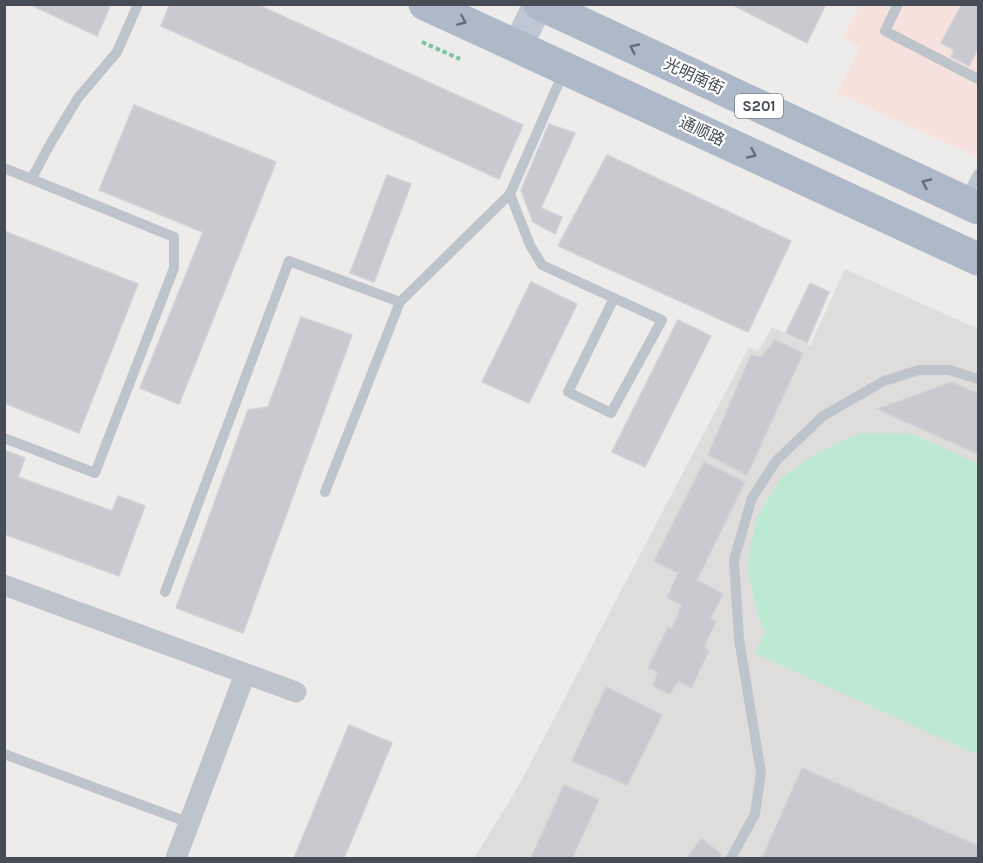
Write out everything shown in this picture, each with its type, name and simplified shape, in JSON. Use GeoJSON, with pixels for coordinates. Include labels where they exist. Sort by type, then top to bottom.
{"type":"FeatureCollection","features":[{"type":"Feature","properties":{"kind":"main road","name":"通顺路"},"geometry":{"type":"LineString","coordinates":[[425,4],[978,259]]}},
{"type":"Feature","properties":{"kind":"main road","name":"光明南街"},"geometry":{"type":"LineString","coordinates":[[539,4],[974,194]]}},
{"type":"Feature","properties":{"kind":"street"},"geometry":{"type":"LineString","coordinates":[[508,43],[516,4]]}},
{"type":"Feature","properties":{"kind":"street"},"geometry":{"type":"LineString","coordinates":[[508,43],[539,4]]}},
{"type":"Feature","properties":{"kind":"street"},"geometry":{"type":"LineString","coordinates":[[4,585],[296,692]]}},
{"type":"Feature","properties":{"kind":"street"},"geometry":{"type":"LineString","coordinates":[[176,858],[245,674]]}},
{"type":"Feature","properties":{"kind":"lane"},"geometry":{"type":"LineString","coordinates":[[32,178],[78,98],[117,52],[138,4]]}},
{"type":"Feature","properties":{"kind":"lane"},"geometry":{"type":"LineString","coordinates":[[898,4],[885,31],[978,79]]}},
{"type":"Feature","properties":{"kind":"lane"},"geometry":{"type":"LineString","coordinates":[[325,492],[400,302],[510,194],[565,68]]}},
{"type":"Feature","properties":{"kind":"lane"},"geometry":{"type":"LineString","coordinates":[[4,168],[174,237],[174,268],[95,473],[4,438]]}},
{"type":"Feature","properties":{"kind":"lane"},"geometry":{"type":"LineString","coordinates":[[510,194],[530,245],[542,265],[614,298],[662,320],[611,413],[568,392],[614,298]]}},
{"type":"Feature","properties":{"kind":"lane"},"geometry":{"type":"LineString","coordinates":[[165,592],[289,261],[400,302]]}},
{"type":"Feature","properties":{"kind":"lane"},"geometry":{"type":"LineString","coordinates":[[731,858],[754,814],[761,773],[739,639],[734,560],[752,498],[776,462],[823,416],[884,381],[919,370],[949,369],[978,378]]}},
{"type":"Feature","properties":{"kind":"lane"},"geometry":{"type":"LineString","coordinates":[[4,754],[190,823]]}},
{"type":"Feature","properties":{"kind":"path"},"geometry":{"type":"LineString","coordinates":[[422,42],[460,59]]}},
{"type":"Feature","properties":{"kind":"shaded area"},"geometry":{"type":"Polygon","coordinates":[[[860,5],[978,5],[978,157],[837,93],[860,47],[843,38],[860,5]]]}},
{"type":"Feature","properties":{"kind":"shaded area"},"geometry":{"type":"Polygon","coordinates":[[[845,269],[978,329],[978,858],[474,858],[518,787],[749,347],[758,351],[772,327],[810,346],[845,269]]]}},
{"type":"Feature","properties":{"kind":"green space"},"geometry":{"type":"Polygon","coordinates":[[[859,433],[913,434],[978,464],[978,755],[754,653],[766,632],[759,620],[747,568],[756,519],[781,478],[815,454],[859,433]]]}},
{"type":"Feature","properties":{"kind":"building"},"geometry":{"type":"Polygon","coordinates":[[[29,4],[111,4],[97,36],[29,4]]]}},
{"type":"Feature","properties":{"kind":"building"},"geometry":{"type":"Polygon","coordinates":[[[170,4],[256,4],[523,125],[499,179],[161,26],[170,4]]]}},
{"type":"Feature","properties":{"kind":"building"},"geometry":{"type":"Polygon","coordinates":[[[731,4],[826,4],[807,43],[731,4]]]}},
{"type":"Feature","properties":{"kind":"building"},"geometry":{"type":"Polygon","coordinates":[[[962,4],[978,4],[978,48],[969,66],[951,57],[954,50],[941,43],[962,4]]]}},
{"type":"Feature","properties":{"kind":"building"},"geometry":{"type":"Polygon","coordinates":[[[134,105],[276,162],[179,404],[140,388],[203,232],[99,190],[134,105]]]}},
{"type":"Feature","properties":{"kind":"building"},"geometry":{"type":"Polygon","coordinates":[[[549,124],[575,133],[541,208],[562,217],[555,234],[533,222],[521,190],[549,124]]]}},
{"type":"Feature","properties":{"kind":"building"},"geometry":{"type":"Polygon","coordinates":[[[607,155],[791,241],[748,332],[558,246],[607,155]]]}},
{"type":"Feature","properties":{"kind":"building"},"geometry":{"type":"Polygon","coordinates":[[[387,175],[411,184],[374,282],[350,273],[387,175]]]}},
{"type":"Feature","properties":{"kind":"building"},"geometry":{"type":"Polygon","coordinates":[[[4,231],[138,284],[79,433],[4,403],[4,231]]]}},
{"type":"Feature","properties":{"kind":"building"},"geometry":{"type":"Polygon","coordinates":[[[531,282],[577,304],[529,403],[482,382],[531,282]]]}},
{"type":"Feature","properties":{"kind":"building"},"geometry":{"type":"Polygon","coordinates":[[[810,283],[829,292],[807,343],[786,333],[810,283]]]}},
{"type":"Feature","properties":{"kind":"building"},"geometry":{"type":"Polygon","coordinates":[[[301,317],[352,335],[243,633],[176,608],[248,410],[268,407],[301,317]]]}},
{"type":"Feature","properties":{"kind":"building"},"geometry":{"type":"Polygon","coordinates":[[[678,320],[711,336],[645,467],[612,452],[678,320]]]}},
{"type":"Feature","properties":{"kind":"building"},"geometry":{"type":"Polygon","coordinates":[[[775,340],[803,353],[747,475],[708,455],[751,355],[761,357],[775,340]]]}},
{"type":"Feature","properties":{"kind":"building"},"geometry":{"type":"Polygon","coordinates":[[[952,382],[978,394],[978,454],[877,409],[952,382]]]}},
{"type":"Feature","properties":{"kind":"building"},"geometry":{"type":"Polygon","coordinates":[[[4,450],[25,458],[18,477],[112,511],[118,496],[145,506],[119,576],[4,534],[4,450]]]}},
{"type":"Feature","properties":{"kind":"building"},"geometry":{"type":"Polygon","coordinates":[[[704,462],[745,482],[697,580],[723,594],[710,619],[716,621],[704,647],[709,651],[691,688],[678,681],[670,694],[653,686],[658,672],[648,668],[668,627],[672,629],[682,605],[667,598],[678,573],[654,561],[704,462]]]}},
{"type":"Feature","properties":{"kind":"building"},"geometry":{"type":"Polygon","coordinates":[[[606,687],[662,715],[627,785],[572,761],[606,687]]]}},
{"type":"Feature","properties":{"kind":"building"},"geometry":{"type":"Polygon","coordinates":[[[349,725],[392,743],[344,858],[294,858],[349,725]]]}},
{"type":"Feature","properties":{"kind":"building"},"geometry":{"type":"Polygon","coordinates":[[[802,768],[978,846],[978,858],[762,858],[802,768]]]}},
{"type":"Feature","properties":{"kind":"building"},"geometry":{"type":"Polygon","coordinates":[[[564,785],[599,800],[572,858],[531,858],[564,785]]]}},
{"type":"Feature","properties":{"kind":"building"},"geometry":{"type":"Polygon","coordinates":[[[701,838],[721,854],[718,858],[687,858],[701,838]]]}}]}
